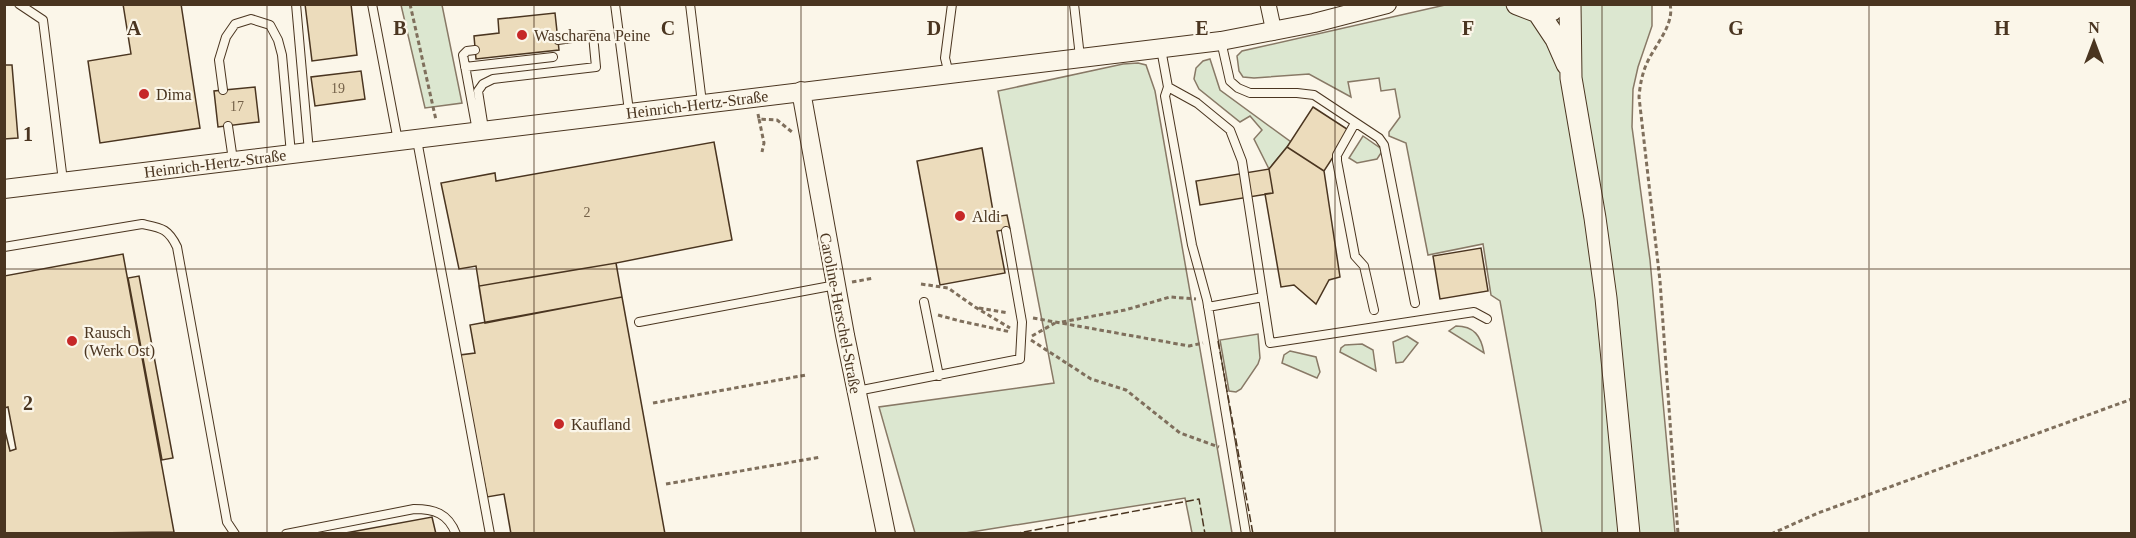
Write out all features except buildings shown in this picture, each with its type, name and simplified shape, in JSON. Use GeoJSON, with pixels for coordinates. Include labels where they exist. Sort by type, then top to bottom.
{"type":"FeatureCollection","features":[{"type":"Feature","properties":{"kind":"main road"},"geometry":{"type":"LineString","coordinates":[[1517,4],[1538,12],[1550,11],[1569,4],[1571,78],[1606,298],[1629,534]]}},
{"type":"Feature","properties":{"kind":"main road"},"geometry":{"type":"LineString","coordinates":[[1538,12],[1556,39],[1571,78]]}},
{"type":"Feature","properties":{"kind":"street"},"geometry":{"type":"LineString","coordinates":[[1268,4],[1274,32]]}},
{"type":"Feature","properties":{"kind":"street","name":"Heinrich-Hertz-Straße"},"geometry":{"type":"LineString","coordinates":[[4,189],[629,111],[1221,41],[1274,32],[1387,4]]}},
{"type":"Feature","properties":{"kind":"street","name":"Caroline-Herschel-Straße"},"geometry":{"type":"LineString","coordinates":[[801,92],[856,392],[886,534]]}},
{"type":"Feature","properties":{"kind":"lane"},"geometry":{"type":"LineString","coordinates":[[19,4],[42,20],[63,182]]}},
{"type":"Feature","properties":{"kind":"lane"},"geometry":{"type":"LineString","coordinates":[[296,4],[300,153]]}},
{"type":"Feature","properties":{"kind":"lane"},"geometry":{"type":"LineString","coordinates":[[372,4],[398,141]]}},
{"type":"Feature","properties":{"kind":"lane"},"geometry":{"type":"LineString","coordinates":[[615,4],[629,111]]}},
{"type":"Feature","properties":{"kind":"lane"},"geometry":{"type":"LineString","coordinates":[[690,4],[702,103]]}},
{"type":"Feature","properties":{"kind":"lane"},"geometry":{"type":"LineString","coordinates":[[949,74],[945,58],[952,4]]}},
{"type":"Feature","properties":{"kind":"lane"},"geometry":{"type":"LineString","coordinates":[[1074,4],[1080,57]]}},
{"type":"Feature","properties":{"kind":"lane"},"geometry":{"type":"LineString","coordinates":[[223,90],[219,60],[226,37],[235,24],[251,19],[270,25],[278,40],[282,55],[300,153]]}},
{"type":"Feature","properties":{"kind":"lane"},"geometry":{"type":"LineString","coordinates":[[481,131],[478,92],[483,84],[493,79],[596,67],[593,35],[558,40]]}},
{"type":"Feature","properties":{"kind":"lane"},"geometry":{"type":"LineString","coordinates":[[1221,41],[1230,81],[1238,88],[1250,93],[1297,93],[1314,96],[1379,138],[1384,145],[1415,303]]}},
{"type":"Feature","properties":{"kind":"lane"},"geometry":{"type":"LineString","coordinates":[[1161,48],[1168,87],[1165,96],[1185,211],[1207,304],[1246,534]]}},
{"type":"Feature","properties":{"kind":"lane"},"geometry":{"type":"LineString","coordinates":[[476,50],[467,51],[463,55],[481,131]]}},
{"type":"Feature","properties":{"kind":"lane"},"geometry":{"type":"LineString","coordinates":[[465,66],[553,57]]}},
{"type":"Feature","properties":{"kind":"lane"},"geometry":{"type":"LineString","coordinates":[[1168,87],[1197,103],[1230,130],[1242,161],[1270,343],[1474,312],[1487,319]]}},
{"type":"Feature","properties":{"kind":"lane"},"geometry":{"type":"LineString","coordinates":[[1355,123],[1336,161],[1355,256],[1364,266],[1374,310]]}},
{"type":"Feature","properties":{"kind":"lane"},"geometry":{"type":"LineString","coordinates":[[228,126],[233,161]]}},
{"type":"Feature","properties":{"kind":"lane"},"geometry":{"type":"LineString","coordinates":[[417,139],[490,534]]}},
{"type":"Feature","properties":{"kind":"lane"},"geometry":{"type":"LineString","coordinates":[[4,247],[142,224],[160,228],[171,234],[177,247],[227,522],[235,534]]}},
{"type":"Feature","properties":{"kind":"lane"},"geometry":{"type":"LineString","coordinates":[[856,392],[1020,359],[1020,316],[1006,231]]}},
{"type":"Feature","properties":{"kind":"lane"},"geometry":{"type":"LineString","coordinates":[[639,322],[836,285]]}},
{"type":"Feature","properties":{"kind":"lane"},"geometry":{"type":"LineString","coordinates":[[1207,304],[1263,297]]}},
{"type":"Feature","properties":{"kind":"lane"},"geometry":{"type":"LineString","coordinates":[[924,302],[939,376]]}},
{"type":"Feature","properties":{"kind":"lane"},"geometry":{"type":"LineString","coordinates":[[286,534],[414,509],[431,509],[442,514],[452,524],[456,534]]}},
{"type":"Feature","properties":{"kind":"path"},"geometry":{"type":"LineString","coordinates":[[410,4],[436,120]]}},
{"type":"Feature","properties":{"kind":"path"},"geometry":{"type":"LineString","coordinates":[[1670,4],[1668,25],[1647,62],[1641,78],[1639,97],[1660,281],[1678,534]]}},
{"type":"Feature","properties":{"kind":"path"},"geometry":{"type":"LineString","coordinates":[[759,119],[764,143],[762,152]]}},
{"type":"Feature","properties":{"kind":"path"},"geometry":{"type":"LineString","coordinates":[[836,285],[874,279]]}},
{"type":"Feature","properties":{"kind":"path"},"geometry":{"type":"LineString","coordinates":[[921,284],[948,288],[975,308],[1021,334]]}},
{"type":"Feature","properties":{"kind":"path"},"geometry":{"type":"LineString","coordinates":[[1207,304],[1170,297],[1125,310],[1057,322],[1028,338],[1091,379],[1126,390],[1180,433],[1232,452]]}},
{"type":"Feature","properties":{"kind":"path"},"geometry":{"type":"LineString","coordinates":[[975,308],[1189,346],[1213,341]]}},
{"type":"Feature","properties":{"kind":"path"},"geometry":{"type":"LineString","coordinates":[[926,311],[1021,334]]}},
{"type":"Feature","properties":{"kind":"path"},"geometry":{"type":"LineString","coordinates":[[652,403],[806,375]]}},
{"type":"Feature","properties":{"kind":"path"},"geometry":{"type":"LineString","coordinates":[[1771,534],[1818,513],[2132,399]]}},
{"type":"Feature","properties":{"kind":"path"},"geometry":{"type":"LineString","coordinates":[[666,484],[821,457]]}},
{"type":"Feature","properties":{"kind":"green space"},"geometry":{"type":"Polygon","coordinates":[[[401,5],[442,5],[462,103],[425,108],[401,5]]]}},
{"type":"Feature","properties":{"kind":"green space"},"geometry":{"type":"Polygon","coordinates":[[[1445,5],[1652,5],[1652,26],[1633,89],[1632,127],[1650,260],[1675,533],[1542,533],[1500,301],[1491,295],[1483,244],[1428,255],[1406,143],[1389,136],[1389,132],[1400,117],[1395,89],[1381,91],[1379,78],[1348,82],[1351,97],[1309,74],[1254,78],[1243,77],[1239,71],[1237,56],[1242,51],[1445,5]]]}},
{"type":"Feature","properties":{"kind":"green space"},"geometry":{"type":"Polygon","coordinates":[[[1210,59],[1220,90],[1291,142],[1269,169],[1254,139],[1262,130],[1250,116],[1240,122],[1199,89],[1194,79],[1196,68],[1203,61],[1210,59]]]}},
{"type":"Feature","properties":{"kind":"green space"},"geometry":{"type":"Polygon","coordinates":[[[1123,64],[1146,65],[1155,91],[1232,533],[1192,533],[1185,498],[965,533],[915,533],[879,407],[1054,383],[998,91],[1123,64]]]}},
{"type":"Feature","properties":{"kind":"green space"},"geometry":{"type":"Polygon","coordinates":[[[1363,136],[1383,150],[1377,159],[1357,163],[1349,158],[1363,136]]]}},
{"type":"Feature","properties":{"kind":"green space"},"geometry":{"type":"Polygon","coordinates":[[[1456,326],[1468,328],[1476,333],[1484,353],[1449,331],[1456,326]]]}},
{"type":"Feature","properties":{"kind":"green space"},"geometry":{"type":"Polygon","coordinates":[[[1258,334],[1260,358],[1258,364],[1241,389],[1236,392],[1229,391],[1220,340],[1258,334]]]}},
{"type":"Feature","properties":{"kind":"green space"},"geometry":{"type":"Polygon","coordinates":[[[1407,336],[1418,343],[1403,362],[1396,363],[1393,342],[1407,336]]]}},
{"type":"Feature","properties":{"kind":"green space"},"geometry":{"type":"Polygon","coordinates":[[[1362,344],[1373,350],[1376,371],[1340,352],[1345,345],[1362,344]]]}},
{"type":"Feature","properties":{"kind":"green space"},"geometry":{"type":"Polygon","coordinates":[[[1290,351],[1316,357],[1320,372],[1317,378],[1282,363],[1284,355],[1290,351]]]}},
{"type":"Feature","properties":{"kind":"fence"},"geometry":{"type":"LineString","coordinates":[[1218,341],[1253,534]]}},
{"type":"Feature","properties":{"kind":"fence"},"geometry":{"type":"LineString","coordinates":[[1013,534],[1199,499],[1205,534]]}},
{"type":"Feature","properties":{"kind":"place","name":"Wascharena Peine"},"geometry":{"type":"Point","coordinates":[522,35]}},
{"type":"Feature","properties":{"kind":"place","name":"Dima"},"geometry":{"type":"Point","coordinates":[144,94]}},
{"type":"Feature","properties":{"kind":"place","name":"Aldi"},"geometry":{"type":"Point","coordinates":[960,216]}},
{"type":"Feature","properties":{"kind":"place","name":"Rausch (Werk Ost)"},"geometry":{"type":"Point","coordinates":[72,341]}},
{"type":"Feature","properties":{"kind":"place","name":"Kaufland"},"geometry":{"type":"Point","coordinates":[559,424]}}]}
